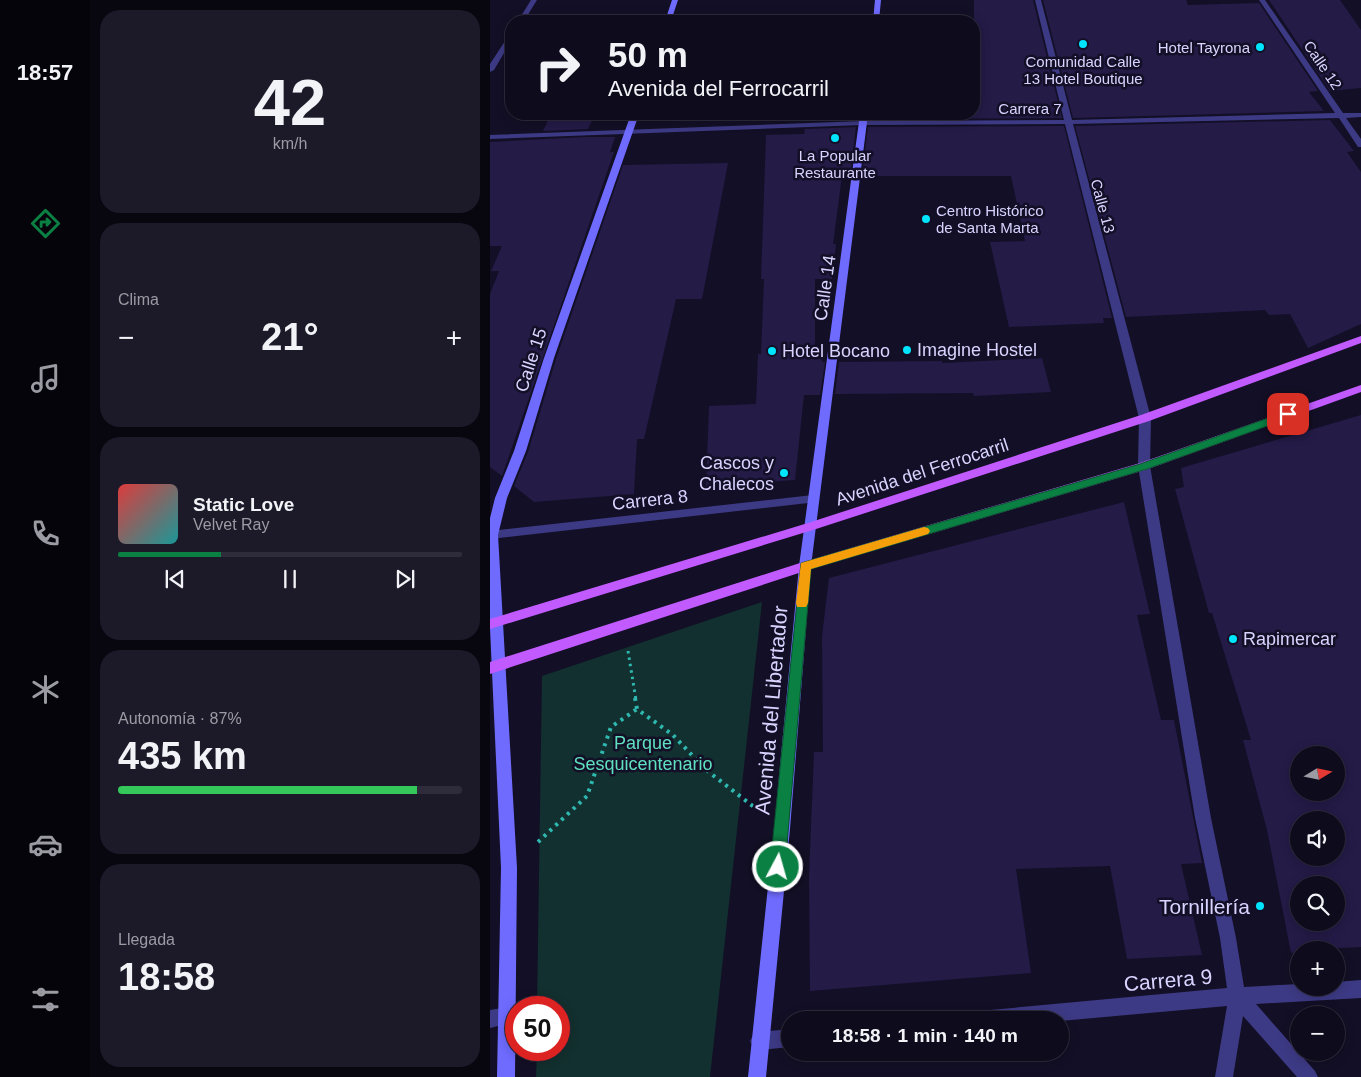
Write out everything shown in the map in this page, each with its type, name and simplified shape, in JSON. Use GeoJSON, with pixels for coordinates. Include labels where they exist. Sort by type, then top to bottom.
{"type":"FeatureCollection","features":[{"type":"Feature","properties":{"kind":"main road","name":"Avenida del Ferrocarril"},"geometry":{"type":"LineString","coordinates":[[493,623],[812,526],[1145,418],[1361,339]]}},
{"type":"Feature","properties":{"kind":"main road"},"geometry":{"type":"LineString","coordinates":[[495,666],[625,626],[805,566],[1144,466],[1361,388]]}},
{"type":"Feature","properties":{"kind":"street"},"geometry":{"type":"LineString","coordinates":[[525,15],[534,0]]}},
{"type":"Feature","properties":{"kind":"street"},"geometry":{"type":"LineString","coordinates":[[670,15],[675,0]]}},
{"type":"Feature","properties":{"kind":"street"},"geometry":{"type":"LineString","coordinates":[[877,15],[878,0]]}},
{"type":"Feature","properties":{"kind":"street","name":"Calle 13"},"geometry":{"type":"LineString","coordinates":[[1038,0],[1145,418],[1144,466],[1203,818],[1228,938],[1237,996]]}},
{"type":"Feature","properties":{"kind":"street","name":"Calle 12"},"geometry":{"type":"LineString","coordinates":[[1262,0],[1361,145]]}},
{"type":"Feature","properties":{"kind":"street"},"geometry":{"type":"LineString","coordinates":[[490,70],[505,46]]}},
{"type":"Feature","properties":{"kind":"street","name":"Carrera 7"},"geometry":{"type":"LineString","coordinates":[[966,120],[1068,122],[1361,115]]}},
{"type":"Feature","properties":{"kind":"street","name":"Calle 15"},"geometry":{"type":"LineString","coordinates":[[493,623],[491,535],[500,498],[520,451],[549,358],[633,120]]}},
{"type":"Feature","properties":{"kind":"street","name":"Carrera 7"},"geometry":{"type":"LineString","coordinates":[[490,136],[629,131],[828,120]]}},
{"type":"Feature","properties":{"kind":"street","name":"Calle 14"},"geometry":{"type":"LineString","coordinates":[[812,526],[813,499],[864,120]]}},
{"type":"Feature","properties":{"kind":"street","name":"Carrera 8"},"geometry":{"type":"LineString","coordinates":[[491,535],[813,499]]}},
{"type":"Feature","properties":{"kind":"street","name":"Avenida del Libertador"},"geometry":{"type":"LineString","coordinates":[[757,1077],[759,1041],[782,829],[805,566],[812,526]]}},
{"type":"Feature","properties":{"kind":"street"},"geometry":{"type":"LineString","coordinates":[[493,623],[509,868],[508,996]]}},
{"type":"Feature","properties":{"kind":"street","name":"Carrera 9"},"geometry":{"type":"LineString","coordinates":[[1069,1012],[1237,996],[1361,989]]}},
{"type":"Feature","properties":{"kind":"street"},"geometry":{"type":"LineString","coordinates":[[1224,1077],[1237,996]]}},
{"type":"Feature","properties":{"kind":"street"},"geometry":{"type":"LineString","coordinates":[[1237,996],[1309,1077]]}},
{"type":"Feature","properties":{"kind":"street"},"geometry":{"type":"LineString","coordinates":[[490,1019],[505,1016]]}},
{"type":"Feature","properties":{"kind":"street"},"geometry":{"type":"LineString","coordinates":[[759,1041],[781,1039]]}},
{"type":"Feature","properties":{"kind":"street"},"geometry":{"type":"LineString","coordinates":[[506,1077],[507,1061]]}},
{"type":"Feature","properties":{"kind":"path"},"geometry":{"type":"LineString","coordinates":[[625,626],[637,709],[673,735],[705,768],[782,829]]}},
{"type":"Feature","properties":{"kind":"path"},"geometry":{"type":"LineString","coordinates":[[509,868],[587,796],[610,727],[637,709]]}},
{"type":"Feature","properties":{"kind":"green space","name":"Parque Sesquicentenario"},"geometry":{"type":"Polygon","coordinates":[[[762,602],[710,1077],[536,1077],[537,1061],[570,1061],[570,996],[537,996],[542,676],[762,602]]]}},
{"type":"Feature","properties":{"kind":"building"},"geometry":{"type":"Polygon","coordinates":[[[974,0],[1033,0],[1062,118],[980,118],[980,15],[974,15],[974,0]]]}},
{"type":"Feature","properties":{"kind":"building"},"geometry":{"type":"Polygon","coordinates":[[[1043,0],[1186,0],[1188,5],[1259,3],[1318,91],[1309,92],[1324,111],[1073,118],[1043,0]]]}},
{"type":"Feature","properties":{"kind":"building"},"geometry":{"type":"Polygon","coordinates":[[[1269,0],[1340,0],[1361,30],[1361,88],[1330,91],[1269,0]]]}},
{"type":"Feature","properties":{"kind":"building"},"geometry":{"type":"Polygon","coordinates":[[[548,120],[592,120],[588,129],[543,131],[548,120]]]}},
{"type":"Feature","properties":{"kind":"building"},"geometry":{"type":"Polygon","coordinates":[[[1330,120],[1354,151],[1347,152],[1361,172],[1361,324],[1308,348],[1290,314],[1269,315],[1265,310],[1126,317],[1075,126],[1330,120]]]}},
{"type":"Feature","properties":{"kind":"building"},"geometry":{"type":"Polygon","coordinates":[[[1064,126],[1112,318],[1103,318],[1104,323],[1009,327],[990,242],[1025,241],[1011,176],[862,176],[868,127],[1064,126]]]}},
{"type":"Feature","properties":{"kind":"building"},"geometry":{"type":"Polygon","coordinates":[[[856,127],[850,176],[842,176],[833,244],[836,244],[832,279],[815,279],[815,351],[822,351],[822,362],[825,362],[820,395],[804,395],[795,480],[706,486],[709,406],[756,404],[758,354],[761,354],[764,279],[761,279],[766,135],[804,134],[805,129],[856,127]]]}},
{"type":"Feature","properties":{"kind":"building"},"geometry":{"type":"Polygon","coordinates":[[[615,137],[610,152],[614,152],[502,476],[490,467],[490,294],[499,271],[491,271],[502,246],[490,246],[490,142],[615,137]]]}},
{"type":"Feature","properties":{"kind":"building"},"geometry":{"type":"Polygon","coordinates":[[[728,163],[702,299],[676,299],[644,439],[637,439],[634,494],[534,502],[514,486],[528,452],[556,359],[623,165],[728,163]]]}},
{"type":"Feature","properties":{"kind":"building"},"geometry":{"type":"Polygon","coordinates":[[[1042,358],[1051,392],[974,396],[973,393],[835,394],[839,362],[942,361],[942,363],[1042,358]]]}},
{"type":"Feature","properties":{"kind":"building"},"geometry":{"type":"Polygon","coordinates":[[[1361,415],[1361,947],[1345,948],[1345,941],[1290,941],[1290,948],[1267,830],[1243,740],[1251,740],[1212,613],[1209,613],[1175,489],[1184,487],[1181,468],[1361,415]]]}},
{"type":"Feature","properties":{"kind":"building"},"geometry":{"type":"Polygon","coordinates":[[[1124,502],[1150,614],[1137,615],[1161,720],[1174,720],[1202,863],[1181,864],[1202,955],[1127,959],[1110,866],[1016,869],[1031,973],[810,991],[809,876],[814,752],[823,752],[822,636],[829,578],[1124,502]]]}},
{"type":"Feature","properties":{"kind":"slow traffic"},"geometry":{"type":"LineString","coordinates":[[802,603],[805,566],[924,531]]}},
{"type":"Feature","properties":{"kind":"place","name":"Comunidad Calle 13 Hotel Boutique"},"geometry":{"type":"Point","coordinates":[1083,44]}},
{"type":"Feature","properties":{"kind":"place","name":"Hotel Tayrona"},"geometry":{"type":"Point","coordinates":[1260,47]}},
{"type":"Feature","properties":{"kind":"place","name":"La Popular Restaurante"},"geometry":{"type":"Point","coordinates":[835,138]}},
{"type":"Feature","properties":{"kind":"place","name":"Centro Histórico de Santa Marta"},"geometry":{"type":"Point","coordinates":[926,219]}},
{"type":"Feature","properties":{"kind":"place","name":"Imagine Hostel"},"geometry":{"type":"Point","coordinates":[907,350]}},
{"type":"Feature","properties":{"kind":"place","name":"Hotel Bocano"},"geometry":{"type":"Point","coordinates":[772,351]}},
{"type":"Feature","properties":{"kind":"place","name":"Cascos y Chalecos"},"geometry":{"type":"Point","coordinates":[784,473]}},
{"type":"Feature","properties":{"kind":"place","name":"Rapimercar"},"geometry":{"type":"Point","coordinates":[1233,639]}},
{"type":"Feature","properties":{"kind":"place","name":"Tornillería"},"geometry":{"type":"Point","coordinates":[1260,906]}},
{"type":"Feature","properties":{"kind":"route"},"geometry":{"type":"LineString","coordinates":[[778,867],[805,566],[1144,466],[1288,414]]}}]}
